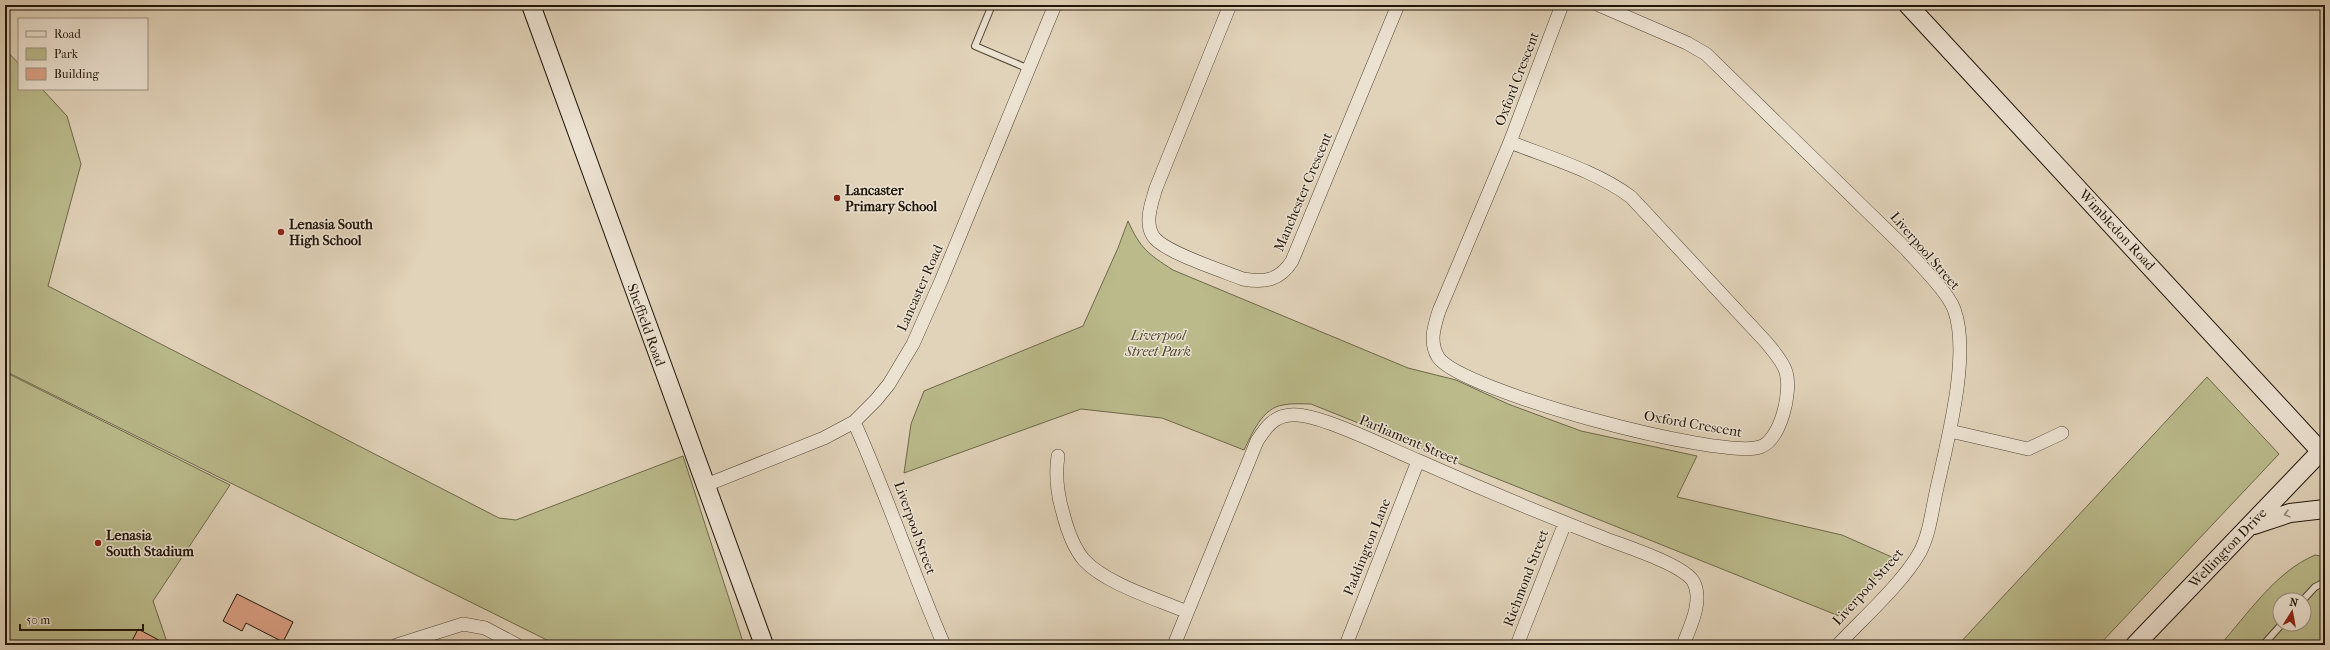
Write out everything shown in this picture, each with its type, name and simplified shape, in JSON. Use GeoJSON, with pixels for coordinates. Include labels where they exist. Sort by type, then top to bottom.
{"type":"FeatureCollection","features":[{"type":"Feature","properties":{"kind":"street","name":"Sheffield Road"},"geometry":{"type":"LineString","coordinates":[[531,5],[764,645]]}},
{"type":"Feature","properties":{"kind":"street","name":"Lancaster Road"},"geometry":{"type":"LineString","coordinates":[[706,485],[824,438],[854,422],[876,400],[889,384],[913,344],[941,282],[1055,5]]}},
{"type":"Feature","properties":{"kind":"street","name":"Manchester Crescent"},"geometry":{"type":"LineString","coordinates":[[1230,5],[1156,188],[1149,214],[1149,225],[1152,235],[1158,242],[1174,251],[1243,279],[1254,281],[1277,278],[1286,271],[1292,261],[1398,5]]}},
{"type":"Feature","properties":{"kind":"street","name":"Oxford Crescent"},"geometry":{"type":"LineString","coordinates":[[1510,142],[1618,186],[1631,197],[1738,310],[1774,353],[1787,374],[1788,384],[1782,417],[1772,440],[1762,447],[1752,450],[1727,448],[1563,412],[1493,389],[1460,375],[1439,358],[1433,347],[1432,337],[1435,324],[1510,142],[1562,5]]}},
{"type":"Feature","properties":{"kind":"street","name":"Liverpool Street"},"geometry":{"type":"LineString","coordinates":[[1599,5],[1681,40],[1706,54],[1905,248],[1933,280],[1954,308],[1959,327],[1959,351],[1954,413],[1925,539],[1920,551],[1901,577],[1838,645]]}},
{"type":"Feature","properties":{"kind":"street","name":"Wimbledon Road"},"geometry":{"type":"LineString","coordinates":[[1908,5],[2324,452]]}},
{"type":"Feature","properties":{"kind":"street","name":"Parliament Street"},"geometry":{"type":"LineString","coordinates":[[1174,645],[1257,441],[1267,426],[1277,418],[1292,415],[1306,416],[1381,444],[1565,523],[1674,567],[1693,581],[1697,591],[1694,618],[1683,645]]}},
{"type":"Feature","properties":{"kind":"street","name":"Liverpool Street"},"geometry":{"type":"LineString","coordinates":[[854,422],[881,482],[922,594],[944,645]]}},
{"type":"Feature","properties":{"kind":"street"},"geometry":{"type":"LineString","coordinates":[[1950,432],[2028,449],[2062,433]]}},
{"type":"Feature","properties":{"kind":"street","name":"Wellington Drive"},"geometry":{"type":"LineString","coordinates":[[2135,645],[2324,452]]}},
{"type":"Feature","properties":{"kind":"street"},"geometry":{"type":"LineString","coordinates":[[1058,456],[1057,492],[1064,520],[1074,544],[1085,560],[1117,582],[1187,612]]}},
{"type":"Feature","properties":{"kind":"street","name":"Paddington Lane"},"geometry":{"type":"LineString","coordinates":[[1346,645],[1418,461]]}},
{"type":"Feature","properties":{"kind":"street"},"geometry":{"type":"LineString","coordinates":[[2248,529],[2290,513],[2325,509]]}},
{"type":"Feature","properties":{"kind":"street","name":"Richmond Street"},"geometry":{"type":"LineString","coordinates":[[1517,645],[1565,523]]}},
{"type":"Feature","properties":{"kind":"street"},"geometry":{"type":"LineString","coordinates":[[397,645],[463,624],[485,628],[517,645]]}},
{"type":"Feature","properties":{"kind":"lane"},"geometry":{"type":"LineString","coordinates":[[992,5],[975,46],[1029,69]]}},
{"type":"Feature","properties":{"kind":"lane"},"geometry":{"type":"LineString","coordinates":[[2310,592],[2315,587],[2325,582]]}},
{"type":"Feature","properties":{"kind":"lane"},"geometry":{"type":"LineString","coordinates":[[2263,645],[2275,632]]}},
{"type":"Feature","properties":{"kind":"green space"},"geometry":{"type":"Polygon","coordinates":[[[5,49],[18,63],[18,90],[43,90],[67,116],[81,164],[48,286],[499,518],[516,520],[683,456],[744,645],[557,645],[5,371],[5,49]]]}},
{"type":"Feature","properties":{"kind":"green space","name":"Liverpool Street Park"},"geometry":{"type":"Polygon","coordinates":[[[1128,221],[1132,230],[1146,250],[1173,270],[1408,368],[1456,380],[1508,404],[1581,431],[1697,456],[1677,497],[1842,535],[1894,558],[1839,616],[1311,404],[1286,404],[1269,411],[1254,430],[1244,450],[1162,418],[1081,409],[904,473],[911,424],[924,391],[1083,326],[1118,248],[1128,221]]]}},
{"type":"Feature","properties":{"kind":"green space","name":"Lenasia South Stadium"},"geometry":{"type":"Polygon","coordinates":[[[5,372],[230,485],[153,601],[168,645],[5,645],[5,372]]]}},
{"type":"Feature","properties":{"kind":"green space"},"geometry":{"type":"Polygon","coordinates":[[[2207,377],[2279,454],[2099,645],[1958,645],[2207,377]]]}},
{"type":"Feature","properties":{"kind":"green space"},"geometry":{"type":"Polygon","coordinates":[[[2315,555],[2325,557],[2325,645],[2220,645],[2263,595],[2287,572],[2301,562],[2315,555]]]}},
{"type":"Feature","properties":{"kind":"building"},"geometry":{"type":"Polygon","coordinates":[[[237,594],[293,622],[283,642],[246,623],[242,631],[223,621],[237,594]]]}},
{"type":"Feature","properties":{"kind":"building"},"geometry":{"type":"Polygon","coordinates":[[[138,629],[168,645],[130,645],[138,629]]]}},
{"type":"Feature","properties":{"kind":"place","name":"Lancaster Primary School"},"geometry":{"type":"Point","coordinates":[837,198]}},
{"type":"Feature","properties":{"kind":"place","name":"Lenasia South High School"},"geometry":{"type":"Point","coordinates":[281,232]}},
{"type":"Feature","properties":{"kind":"place","name":"Lenasia South Stadium"},"geometry":{"type":"Point","coordinates":[98,543]}}]}
